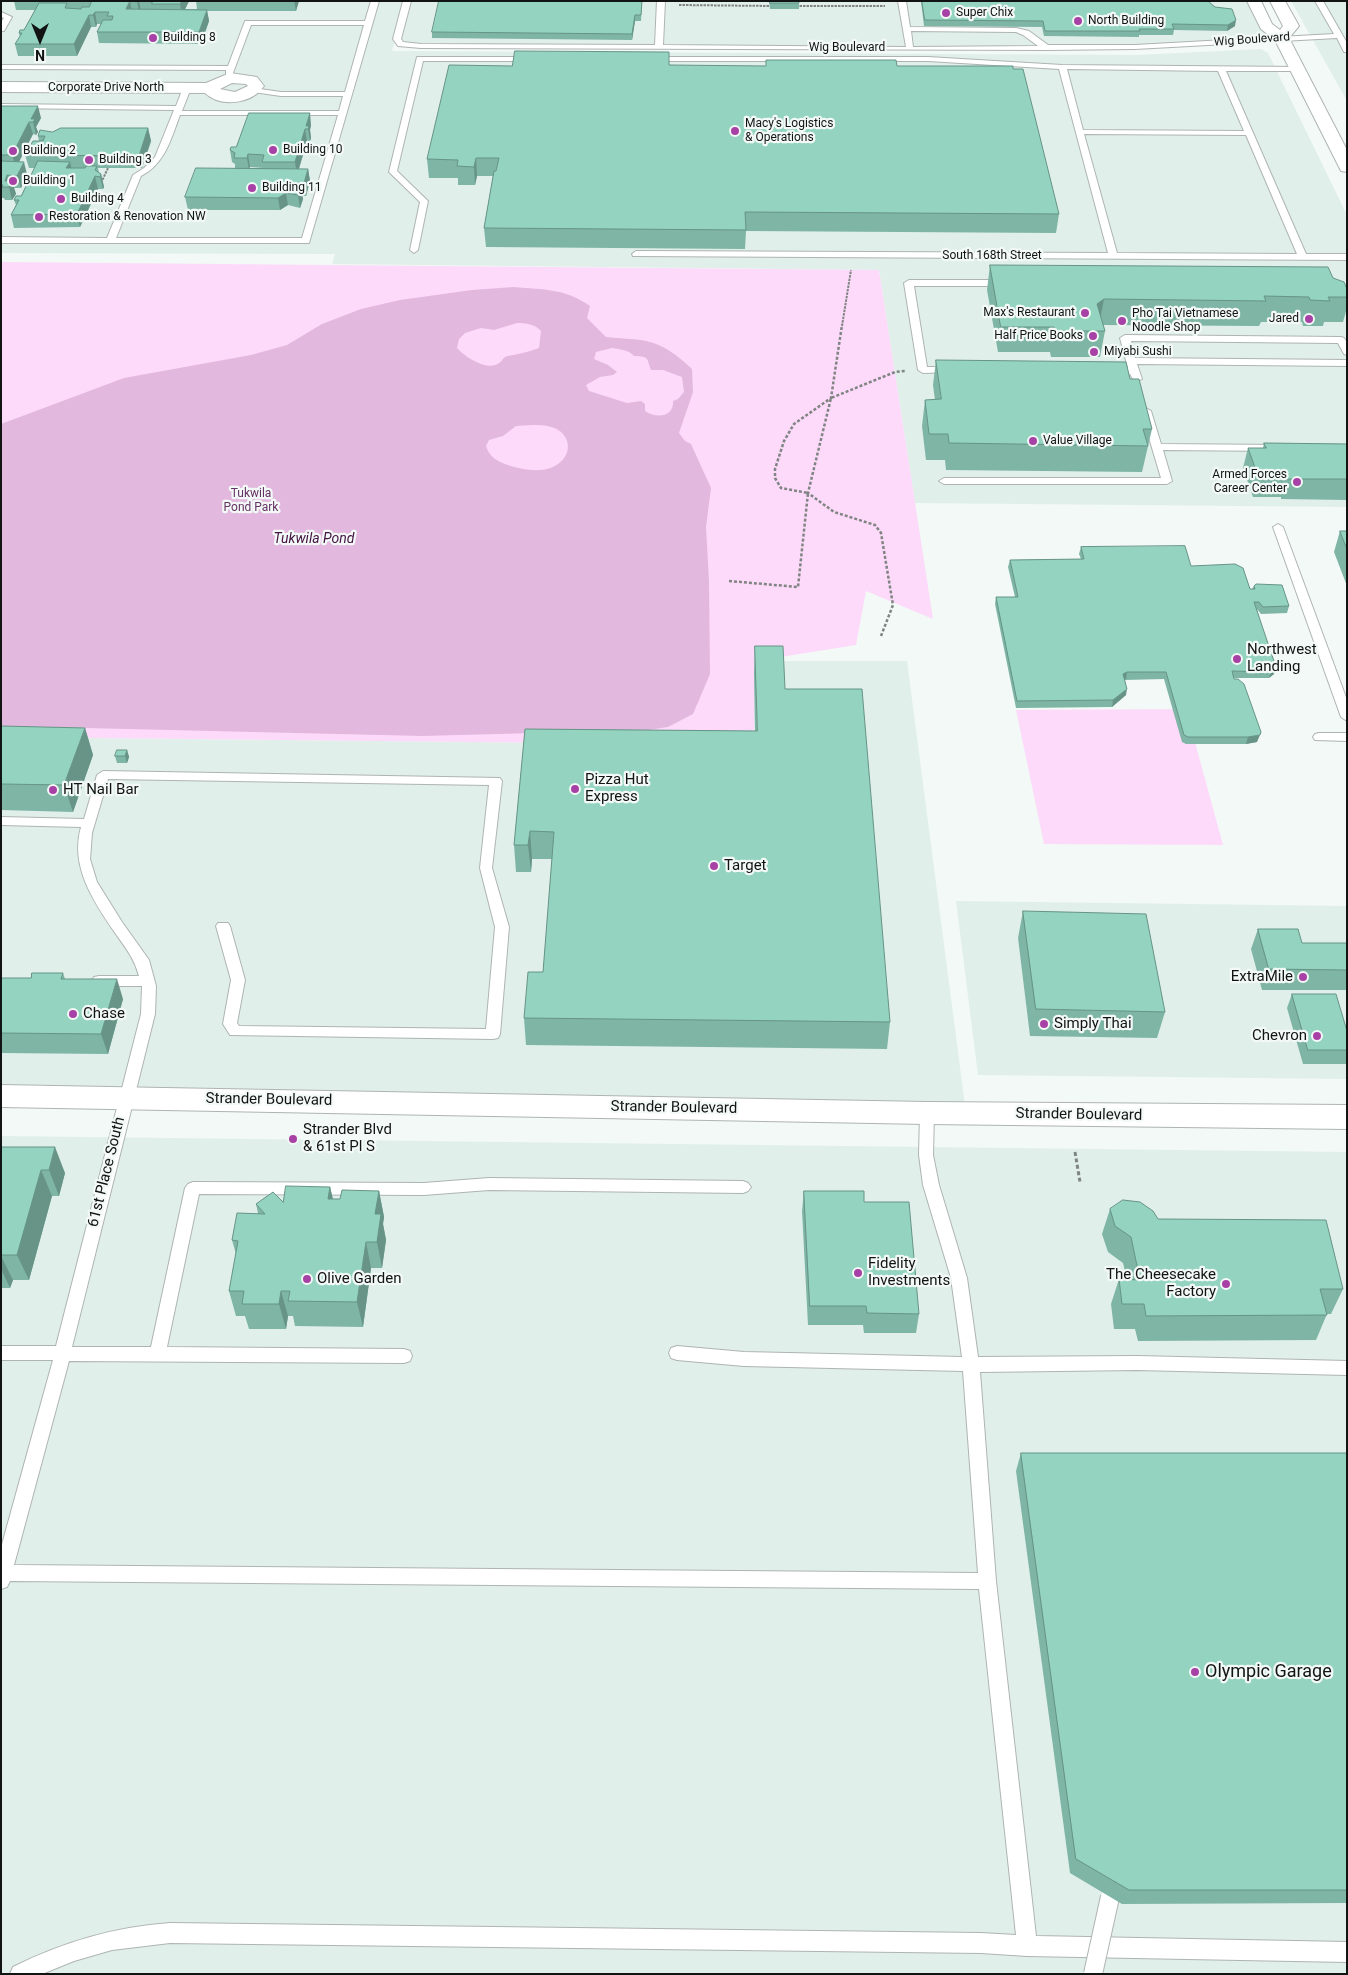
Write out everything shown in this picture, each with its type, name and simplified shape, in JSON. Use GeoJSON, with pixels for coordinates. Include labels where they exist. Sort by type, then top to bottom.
{"type":"FeatureCollection","features":[{"type":"Feature","properties":{"kind":"main road"},"geometry":{"type":"LineString","coordinates":[[1254,1],[1266,26],[1281,38],[1347,167]]}},
{"type":"Feature","properties":{"kind":"main road"},"geometry":{"type":"LineString","coordinates":[[1277,1],[1290,26],[1281,38]]}},
{"type":"Feature","properties":{"kind":"main road"},"geometry":{"type":"LineString","coordinates":[[230,73],[251,80],[256,86],[253,90]]}},
{"type":"Feature","properties":{"kind":"main road","name":"Corporate Drive North"},"geometry":{"type":"LineString","coordinates":[[1,87],[211,88],[230,73]]}},
{"type":"Feature","properties":{"kind":"main road","name":"Corporate Drive North"},"geometry":{"type":"LineString","coordinates":[[211,88],[215,94],[226,97],[240,96],[253,90]]}},
{"type":"Feature","properties":{"kind":"main road","name":"Strander Boulevard"},"geometry":{"type":"LineString","coordinates":[[1,1096],[927,1113],[1347,1117]]}},
{"type":"Feature","properties":{"kind":"lane"},"geometry":{"type":"LineString","coordinates":[[1,240],[306,241],[374,1]]}},
{"type":"Feature","properties":{"kind":"lane","name":"Wig Boulevard"},"geometry":{"type":"LineString","coordinates":[[407,1],[397,39],[402,44],[431,46],[1046,48],[1135,47],[1338,36]]}},
{"type":"Feature","properties":{"kind":"lane"},"geometry":{"type":"LineString","coordinates":[[1319,1],[1347,50]]}},
{"type":"Feature","properties":{"kind":"lane"},"geometry":{"type":"LineString","coordinates":[[659,47],[661,3]]}},
{"type":"Feature","properties":{"kind":"lane"},"geometry":{"type":"LineString","coordinates":[[902,4],[910,48]]}},
{"type":"Feature","properties":{"kind":"lane"},"geometry":{"type":"LineString","coordinates":[[1,14],[8,17],[1,29]]}},
{"type":"Feature","properties":{"kind":"lane"},"geometry":{"type":"LineString","coordinates":[[1,67],[230,73],[248,23],[368,24]]}},
{"type":"Feature","properties":{"kind":"lane"},"geometry":{"type":"LineString","coordinates":[[906,29],[1016,30],[1026,33],[1046,48]]}},
{"type":"Feature","properties":{"kind":"lane"},"geometry":{"type":"LineString","coordinates":[[414,250],[424,201],[393,172],[420,59],[540,59]]}},
{"type":"Feature","properties":{"kind":"lane"},"geometry":{"type":"LineString","coordinates":[[639,59],[928,59],[1062,68],[1297,69]]}},
{"type":"Feature","properties":{"kind":"lane"},"geometry":{"type":"LineString","coordinates":[[1062,68],[1113,256]]}},
{"type":"Feature","properties":{"kind":"lane"},"geometry":{"type":"LineString","coordinates":[[1221,68],[1303,257]]}},
{"type":"Feature","properties":{"kind":"lane"},"geometry":{"type":"LineString","coordinates":[[111,240],[137,175],[147,170],[159,158],[187,88]]}},
{"type":"Feature","properties":{"kind":"lane"},"geometry":{"type":"LineString","coordinates":[[253,90],[281,94],[348,94]]}},
{"type":"Feature","properties":{"kind":"lane"},"geometry":{"type":"LineString","coordinates":[[1,106],[343,113]]}},
{"type":"Feature","properties":{"kind":"lane"},"geometry":{"type":"LineString","coordinates":[[1079,132],[1249,133]]}},
{"type":"Feature","properties":{"kind":"lane","name":"South 168th Street"},"geometry":{"type":"LineString","coordinates":[[636,254],[1347,257]]}},
{"type":"Feature","properties":{"kind":"lane"},"geometry":{"type":"LineString","coordinates":[[959,370],[923,370],[909,283],[1020,284]]}},
{"type":"Feature","properties":{"kind":"lane"},"geometry":{"type":"LineString","coordinates":[[944,481],[1167,481],[1125,338],[1344,339],[1347,352]]}},
{"type":"Feature","properties":{"kind":"lane"},"geometry":{"type":"LineString","coordinates":[[1095,371],[1133,366],[1347,363]]}},
{"type":"Feature","properties":{"kind":"lane"},"geometry":{"type":"LineString","coordinates":[[1157,448],[1297,448]]}},
{"type":"Feature","properties":{"kind":"lane"},"geometry":{"type":"LineString","coordinates":[[1278,527],[1346,715]]}},
{"type":"Feature","properties":{"kind":"lane"},"geometry":{"type":"LineString","coordinates":[[1319,737],[1347,737]]}},
{"type":"Feature","properties":{"kind":"lane","name":"61st Place South"},"geometry":{"type":"LineString","coordinates":[[2,1576],[62,1353],[148,1014],[149,986],[142,960],[117,926],[91,882],[84,859],[86,833],[103,775],[496,781],[486,868],[502,927],[492,1034],[235,1031],[230,1024],[238,980],[223,926]]}},
{"type":"Feature","properties":{"kind":"lane"},"geometry":{"type":"LineString","coordinates":[[1,821],[89,823]]}},
{"type":"Feature","properties":{"kind":"lane"},"geometry":{"type":"LineString","coordinates":[[89,980],[148,981]]}},
{"type":"Feature","properties":{"kind":"lane"},"geometry":{"type":"LineString","coordinates":[[927,1113],[926,1155],[931,1185],[960,1278],[971,1364],[986,1582],[1027,1946]]}},
{"type":"Feature","properties":{"kind":"lane"},"geometry":{"type":"LineString","coordinates":[[158,1354],[193,1188],[424,1189],[489,1184],[743,1187]]}},
{"type":"Feature","properties":{"kind":"lane"},"geometry":{"type":"LineString","coordinates":[[1,1353],[404,1356]]}},
{"type":"Feature","properties":{"kind":"lane"},"geometry":{"type":"LineString","coordinates":[[677,1353],[744,1359],[893,1364],[1137,1363],[1347,1368]]}},
{"type":"Feature","properties":{"kind":"lane"},"geometry":{"type":"LineString","coordinates":[[2,1576],[986,1582]]}},
{"type":"Feature","properties":{"kind":"lane"},"geometry":{"type":"LineString","coordinates":[[1093,1974],[1110,1897]]}},
{"type":"Feature","properties":{"kind":"lane"},"geometry":{"type":"LineString","coordinates":[[20,1974],[52,1959],[84,1948],[123,1938],[170,1933],[981,1943],[1027,1946],[1347,1952]]}},
{"type":"Feature","properties":{"kind":"path"},"geometry":{"type":"LineString","coordinates":[[661,3],[777,6]]}},
{"type":"Feature","properties":{"kind":"path"},"geometry":{"type":"LineString","coordinates":[[796,6],[902,4]]}},
{"type":"Feature","properties":{"kind":"path"},"geometry":{"type":"LineString","coordinates":[[101,184],[108,168]]}},
{"type":"Feature","properties":{"kind":"path"},"geometry":{"type":"LineString","coordinates":[[728,581],[798,587],[808,493],[831,398],[853,255]]}},
{"type":"Feature","properties":{"kind":"path"},"geometry":{"type":"LineString","coordinates":[[880,636],[893,605],[882,532],[875,525],[834,512],[808,493],[781,488],[775,478],[778,455],[794,424],[831,398],[896,372],[923,370]]}},
{"type":"Feature","properties":{"kind":"path"},"geometry":{"type":"LineString","coordinates":[[1075,1152],[1080,1182]]}},
{"type":"Feature","properties":{"kind":"shaded area"},"geometry":{"type":"Polygon","coordinates":[[[1,1],[406,1],[392,51],[1137,55],[1261,49],[1268,53],[1347,215],[1347,507],[915,503],[879,270],[332,264],[335,254],[1,253],[1,1]]]}},
{"type":"Feature","properties":{"kind":"shaded area"},"geometry":{"type":"Polygon","coordinates":[[[410,1],[1258,1],[1281,38],[1184,45],[910,49],[401,44],[410,1]]]}},
{"type":"Feature","properties":{"kind":"shaded area"},"geometry":{"type":"Polygon","coordinates":[[[1291,1],[1347,1],[1347,101],[1314,42],[1291,1]]]}},
{"type":"Feature","properties":{"kind":"shaded area"},"geometry":{"type":"Polygon","coordinates":[[[755,661],[907,661],[966,1113],[1,1102],[1,737],[753,745],[755,661]]]}},
{"type":"Feature","properties":{"kind":"shaded area"},"geometry":{"type":"Polygon","coordinates":[[[956,901],[1347,906],[1347,1079],[978,1075],[956,901]]]}},
{"type":"Feature","properties":{"kind":"shaded area"},"geometry":{"type":"Polygon","coordinates":[[[1,1136],[1347,1152],[1347,1974],[1,1974],[1,1136]]]}},
{"type":"Feature","properties":{"kind":"green space","name":"Tukwila Pond"},"geometry":{"type":"Polygon","coordinates":[[[1,262],[879,270],[933,619],[866,591],[856,645],[755,661],[754,745],[1,737],[1,262]]]}},
{"type":"Feature","properties":{"kind":"green space"},"geometry":{"type":"Polygon","coordinates":[[[1186,709],[1223,845],[1044,844],[1016,710],[1186,709]]]}},
{"type":"Feature","properties":{"kind":"water","name":"Tukwila Pond"},"geometry":{"type":"Polygon","coordinates":[[[514,287],[554,291],[571,296],[590,306],[587,318],[606,337],[636,339],[659,345],[692,369],[693,392],[679,433],[685,441],[691,444],[711,488],[706,527],[709,581],[710,674],[693,714],[668,727],[648,730],[422,736],[1,726],[1,424],[124,378],[251,355],[287,345],[322,324],[361,309],[400,300],[472,290],[514,287]],[[517,323],[494,330],[481,328],[465,333],[459,339],[457,348],[471,359],[489,366],[499,363],[506,357],[539,348],[541,331],[530,324],[517,323]],[[612,348],[596,352],[594,359],[608,365],[617,372],[613,375],[600,377],[586,385],[589,391],[627,403],[641,401],[645,404],[645,411],[659,416],[668,413],[673,406],[673,401],[678,399],[684,392],[682,377],[663,370],[651,370],[645,357],[634,356],[627,351],[612,348]],[[516,426],[503,436],[489,440],[486,446],[494,459],[514,467],[540,470],[553,467],[563,459],[568,449],[568,443],[562,433],[549,426],[516,426]]]}},
{"type":"Feature","properties":{"kind":"building"},"geometry":{"type":"Polygon","coordinates":[[[92,1],[130,1],[126,9],[207,10],[199,32],[97,32],[103,20],[112,20],[113,16],[107,16],[109,12],[95,12],[93,15],[89,15],[74,44],[15,44],[22,33],[19,33],[20,30],[24,30],[39,3],[67,3],[65,8],[81,9],[82,7],[89,7],[92,1]]]}},
{"type":"Feature","properties":{"kind":"building"},"geometry":{"type":"Polygon","coordinates":[[[153,1],[182,1],[180,4],[152,4],[153,1]]]}},
{"type":"Feature","properties":{"kind":"building"},"geometry":{"type":"Polygon","coordinates":[[[439,1],[642,1],[641,15],[635,15],[632,34],[432,32],[439,1]]]}},
{"type":"Feature","properties":{"kind":"building"},"geometry":{"type":"Polygon","coordinates":[[[770,1],[799,1],[799,3],[770,3],[770,1]]]}},
{"type":"Feature","properties":{"kind":"building","name":"North Building"},"geometry":{"type":"Polygon","coordinates":[[[922,1],[1208,1],[1215,7],[1232,9],[1236,20],[1228,25],[1172,24],[1174,29],[1139,29],[1140,31],[1045,31],[1043,21],[925,20],[922,1]]]}},
{"type":"Feature","properties":{"kind":"building","name":"Macy's Logistics & Operations"},"geometry":{"type":"Polygon","coordinates":[[[515,51],[669,52],[669,65],[766,66],[766,60],[896,60],[897,66],[1013,66],[1013,69],[1023,69],[1059,214],[745,212],[746,230],[484,228],[494,171],[496,171],[499,158],[476,158],[474,167],[457,166],[458,160],[427,159],[449,65],[512,66],[515,51]]]}},
{"type":"Feature","properties":{"kind":"building"},"geometry":{"type":"Polygon","coordinates":[[[1,106],[38,106],[31,119],[35,119],[33,122],[29,122],[12,155],[1,155],[1,106]]]}},
{"type":"Feature","properties":{"kind":"building","name":"Building 10"},"geometry":{"type":"Polygon","coordinates":[[[249,113],[310,113],[306,126],[309,126],[308,129],[305,129],[295,162],[262,162],[264,155],[248,154],[247,158],[234,158],[235,153],[230,150],[231,147],[236,147],[249,113]]]}},
{"type":"Feature","properties":{"kind":"building"},"geometry":{"type":"Polygon","coordinates":[[[61,128],[148,128],[139,156],[25,155],[33,141],[43,141],[45,136],[38,136],[40,130],[52,132],[61,128]]]}},
{"type":"Feature","properties":{"kind":"building"},"geometry":{"type":"Polygon","coordinates":[[[1,161],[24,162],[17,176],[7,175],[5,181],[12,181],[9,187],[2,187],[3,185],[1,185],[1,161]]]}},
{"type":"Feature","properties":{"kind":"building","name":"Building 4"},"geometry":{"type":"Polygon","coordinates":[[[38,161],[70,162],[66,168],[97,166],[95,170],[101,174],[100,177],[95,176],[77,214],[11,215],[19,200],[14,200],[16,196],[21,196],[38,161]]]}},
{"type":"Feature","properties":{"kind":"building"},"geometry":{"type":"Polygon","coordinates":[[[196,168],[308,169],[304,183],[293,183],[293,186],[301,186],[298,195],[286,193],[278,198],[185,197],[196,168]]]}},
{"type":"Feature","properties":{"kind":"building"},"geometry":{"type":"Polygon","coordinates":[[[990,265],[1328,267],[1333,278],[1344,282],[1347,289],[1347,297],[1328,297],[1330,301],[1310,300],[1309,297],[1264,296],[1266,301],[1104,299],[1097,304],[1105,331],[1055,331],[1054,327],[1001,327],[990,265]]]}},
{"type":"Feature","properties":{"kind":"building","name":"Value Village"},"geometry":{"type":"Polygon","coordinates":[[[936,360],[1126,362],[1130,379],[1139,379],[1152,429],[1143,429],[1148,446],[949,443],[948,434],[929,434],[925,400],[941,399],[936,360]]]}},
{"type":"Feature","properties":{"kind":"building"},"geometry":{"type":"Polygon","coordinates":[[[1264,443],[1347,444],[1347,479],[1287,479],[1286,476],[1258,476],[1248,448],[1266,448],[1264,443]]]}},
{"type":"Feature","properties":{"kind":"building"},"geometry":{"type":"Polygon","coordinates":[[[1340,531],[1347,531],[1347,549],[1340,531]]]}},
{"type":"Feature","properties":{"kind":"building"},"geometry":{"type":"Polygon","coordinates":[[[1185,546],[1191,566],[1235,564],[1243,568],[1250,589],[1255,589],[1254,586],[1256,584],[1282,585],[1289,606],[1263,607],[1259,602],[1254,602],[1276,667],[1271,672],[1232,671],[1234,679],[1238,679],[1244,684],[1261,732],[1260,735],[1248,737],[1188,737],[1184,735],[1166,672],[1127,672],[1123,674],[1127,689],[1113,700],[1017,701],[996,597],[1018,597],[1010,560],[1084,559],[1081,547],[1185,546]]]}},
{"type":"Feature","properties":{"kind":"building","name":"Target"},"geometry":{"type":"Polygon","coordinates":[[[755,646],[783,646],[785,689],[862,689],[890,1022],[524,1018],[528,972],[543,972],[554,832],[530,831],[528,845],[514,845],[525,729],[757,731],[755,646]]]}},
{"type":"Feature","properties":{"kind":"building"},"geometry":{"type":"Polygon","coordinates":[[[1,726],[85,728],[64,785],[1,784],[1,726]]]}},
{"type":"Feature","properties":{"kind":"building"},"geometry":{"type":"Polygon","coordinates":[[[117,750],[127,750],[125,756],[115,756],[117,750]]]}},
{"type":"Feature","properties":{"kind":"building"},"geometry":{"type":"Polygon","coordinates":[[[1023,911],[1146,914],[1165,1012],[1036,1009],[1023,911]]]}},
{"type":"Feature","properties":{"kind":"building"},"geometry":{"type":"Polygon","coordinates":[[[1258,929],[1298,929],[1302,943],[1347,943],[1347,970],[1269,969],[1258,929]]]}},
{"type":"Feature","properties":{"kind":"building"},"geometry":{"type":"Polygon","coordinates":[[[32,973],[63,973],[61,979],[117,979],[101,1034],[1,1033],[1,978],[31,978],[32,973]]]}},
{"type":"Feature","properties":{"kind":"building"},"geometry":{"type":"Polygon","coordinates":[[[1292,994],[1336,994],[1347,1031],[1347,1050],[1308,1050],[1292,994]]]}},
{"type":"Feature","properties":{"kind":"building"},"geometry":{"type":"Polygon","coordinates":[[[1,1147],[55,1147],[49,1170],[41,1170],[17,1255],[1,1255],[1,1147]]]}},
{"type":"Feature","properties":{"kind":"building","name":"Olive Garden"},"geometry":{"type":"Polygon","coordinates":[[[286,1186],[330,1187],[328,1199],[340,1199],[342,1190],[379,1191],[375,1214],[381,1214],[377,1242],[366,1242],[357,1302],[288,1301],[290,1291],[281,1291],[279,1304],[242,1304],[244,1291],[229,1291],[238,1241],[232,1240],[237,1213],[265,1214],[256,1204],[273,1192],[283,1202],[286,1186]]]}},
{"type":"Feature","properties":{"kind":"building","name":"Fidelity Investments"},"geometry":{"type":"Polygon","coordinates":[[[804,1191],[864,1191],[864,1202],[909,1202],[919,1314],[867,1313],[866,1306],[810,1306],[804,1191]]]}},
{"type":"Feature","properties":{"kind":"building","name":"The Cheesecake Factory"},"geometry":{"type":"Polygon","coordinates":[[[1123,1200],[1140,1202],[1153,1211],[1158,1219],[1326,1220],[1343,1289],[1320,1289],[1327,1315],[1146,1316],[1144,1304],[1122,1304],[1119,1279],[1140,1280],[1131,1237],[1115,1226],[1110,1209],[1123,1200]]]}},
{"type":"Feature","properties":{"kind":"building","name":"Olympic Garage"},"geometry":{"type":"Polygon","coordinates":[[[1021,1453],[1347,1453],[1347,1890],[1129,1890],[1076,1859],[1021,1453]]]}},
{"type":"Feature","properties":{"kind":"place","name":"Super Chix"},"geometry":{"type":"Point","coordinates":[946,13]}},
{"type":"Feature","properties":{"kind":"place","name":"North Building"},"geometry":{"type":"Point","coordinates":[1078,21]}},
{"type":"Feature","properties":{"kind":"place","name":"Building 8"},"geometry":{"type":"Point","coordinates":[153,38]}},
{"type":"Feature","properties":{"kind":"place","name":"Macy's Logistics & Operations"},"geometry":{"type":"Point","coordinates":[735,131]}},
{"type":"Feature","properties":{"kind":"place","name":"Building 10"},"geometry":{"type":"Point","coordinates":[273,150]}},
{"type":"Feature","properties":{"kind":"place","name":"Building 2"},"geometry":{"type":"Point","coordinates":[13,151]}},
{"type":"Feature","properties":{"kind":"place","name":"Building 3"},"geometry":{"type":"Point","coordinates":[89,160]}},
{"type":"Feature","properties":{"kind":"place","name":"Building 1"},"geometry":{"type":"Point","coordinates":[13,181]}},
{"type":"Feature","properties":{"kind":"place","name":"Building 11"},"geometry":{"type":"Point","coordinates":[252,188]}},
{"type":"Feature","properties":{"kind":"place","name":"Building 4"},"geometry":{"type":"Point","coordinates":[61,199]}},
{"type":"Feature","properties":{"kind":"place","name":"Restoration & Renovation NW"},"geometry":{"type":"Point","coordinates":[39,217]}},
{"type":"Feature","properties":{"kind":"place","name":"Max's Restaurant"},"geometry":{"type":"Point","coordinates":[1085,313]}},
{"type":"Feature","properties":{"kind":"place","name":"Jared"},"geometry":{"type":"Point","coordinates":[1309,319]}},
{"type":"Feature","properties":{"kind":"place","name":"Pho Tai Vietnamese Noodle Shop"},"geometry":{"type":"Point","coordinates":[1122,321]}},
{"type":"Feature","properties":{"kind":"place","name":"Half Price Books"},"geometry":{"type":"Point","coordinates":[1093,336]}},
{"type":"Feature","properties":{"kind":"place","name":"Miyabi Sushi"},"geometry":{"type":"Point","coordinates":[1094,352]}},
{"type":"Feature","properties":{"kind":"place","name":"Value Village"},"geometry":{"type":"Point","coordinates":[1033,441]}},
{"type":"Feature","properties":{"kind":"place","name":"Armed Forces Career Center"},"geometry":{"type":"Point","coordinates":[1297,482]}},
{"type":"Feature","properties":{"kind":"place","name":"Northwest Landing"},"geometry":{"type":"Point","coordinates":[1237,659]}},
{"type":"Feature","properties":{"kind":"place","name":"Pizza Hut Express"},"geometry":{"type":"Point","coordinates":[575,789]}},
{"type":"Feature","properties":{"kind":"place","name":"HT Nail Bar"},"geometry":{"type":"Point","coordinates":[53,790]}},
{"type":"Feature","properties":{"kind":"place","name":"Target"},"geometry":{"type":"Point","coordinates":[714,866]}},
{"type":"Feature","properties":{"kind":"place","name":"ExtraMile"},"geometry":{"type":"Point","coordinates":[1303,977]}},
{"type":"Feature","properties":{"kind":"place","name":"Chase"},"geometry":{"type":"Point","coordinates":[73,1014]}},
{"type":"Feature","properties":{"kind":"place","name":"Simply Thai"},"geometry":{"type":"Point","coordinates":[1044,1024]}},
{"type":"Feature","properties":{"kind":"place","name":"Chevron"},"geometry":{"type":"Point","coordinates":[1317,1036]}},
{"type":"Feature","properties":{"kind":"place","name":"Strander Blvd & 61st Pl S"},"geometry":{"type":"Point","coordinates":[293,1139]}},
{"type":"Feature","properties":{"kind":"place","name":"Fidelity Investments"},"geometry":{"type":"Point","coordinates":[858,1273]}},
{"type":"Feature","properties":{"kind":"place","name":"Olive Garden"},"geometry":{"type":"Point","coordinates":[307,1279]}},
{"type":"Feature","properties":{"kind":"place","name":"The Cheesecake Factory"},"geometry":{"type":"Point","coordinates":[1226,1284]}},
{"type":"Feature","properties":{"kind":"place","name":"Olympic Garage"},"geometry":{"type":"Point","coordinates":[1195,1672]}},
{"type":"Feature","properties":{"kind":"park label","name":"Tukwila Pond Park"},"geometry":{"type":"Point","coordinates":[251,501]}}]}
